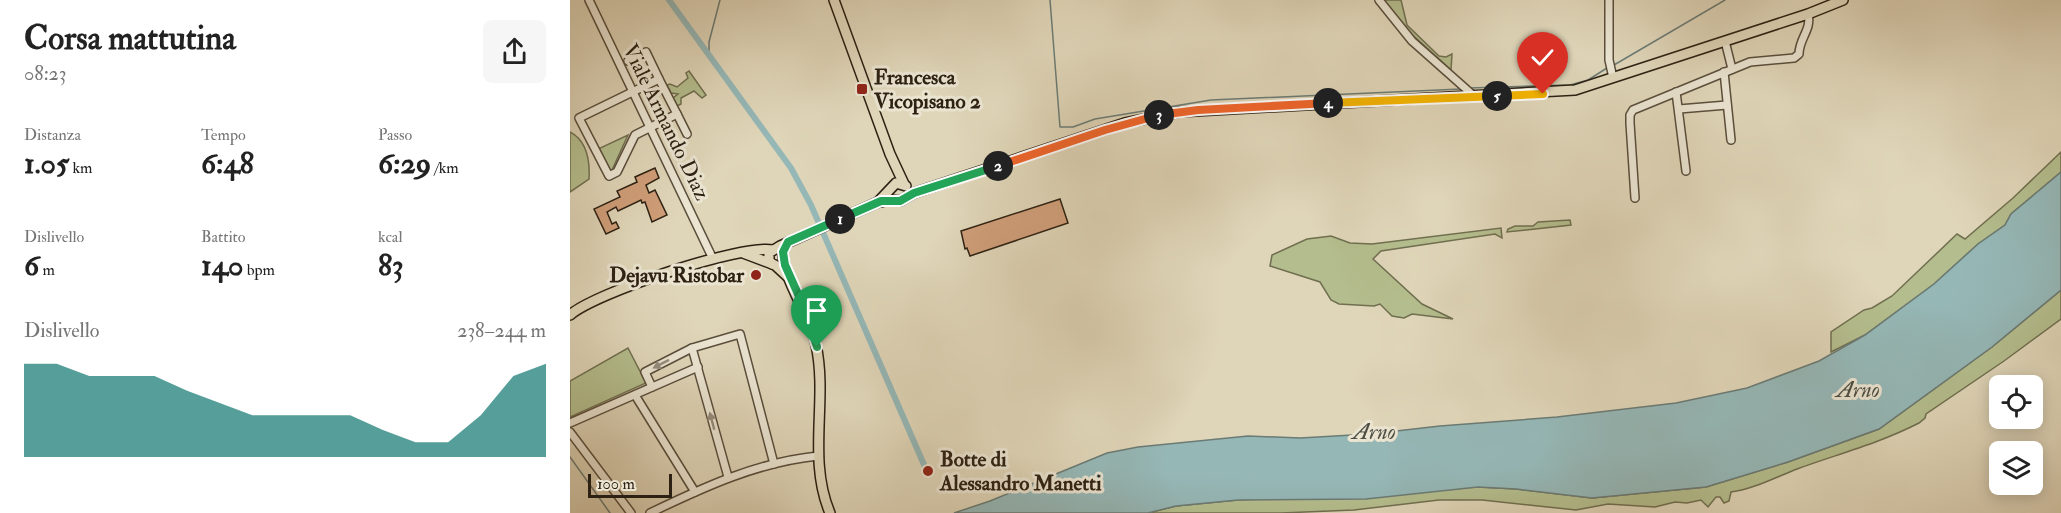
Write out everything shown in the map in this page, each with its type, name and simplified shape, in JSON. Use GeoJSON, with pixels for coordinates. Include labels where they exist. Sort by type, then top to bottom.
{"type":"FeatureCollection","features":[{"type":"Feature","properties":{"kind":"main road"},"geometry":{"type":"LineString","coordinates":[[834,0],[890,154],[905,186],[906,198]]}},
{"type":"Feature","properties":{"kind":"main road"},"geometry":{"type":"LineString","coordinates":[[791,281],[768,258],[791,241],[876,203],[900,201],[925,190],[1105,130],[1169,113],[1468,91],[1575,90],[1808,14],[1843,0]]}},
{"type":"Feature","properties":{"kind":"main road"},"geometry":{"type":"LineString","coordinates":[[890,154],[890,195],[895,200]]}},
{"type":"Feature","properties":{"kind":"main road"},"geometry":{"type":"LineString","coordinates":[[876,203],[898,183],[925,190]]}},
{"type":"Feature","properties":{"kind":"main road"},"geometry":{"type":"LineString","coordinates":[[742,252],[773,265],[781,264],[779,252]]}},
{"type":"Feature","properties":{"kind":"main road"},"geometry":{"type":"LineString","coordinates":[[570,315],[597,298],[713,259],[742,252],[779,252]]}},
{"type":"Feature","properties":{"kind":"main road"},"geometry":{"type":"LineString","coordinates":[[779,252],[806,312],[817,350],[820,482],[830,513]]}},
{"type":"Feature","properties":{"kind":"street","name":"Viale Armando Diaz"},"geometry":{"type":"LineString","coordinates":[[589,0],[713,259]]}},
{"type":"Feature","properties":{"kind":"street"},"geometry":{"type":"LineString","coordinates":[[1379,0],[1412,41],[1468,91]]}},
{"type":"Feature","properties":{"kind":"street"},"geometry":{"type":"LineString","coordinates":[[1609,0],[1610,66],[1613,78]]}},
{"type":"Feature","properties":{"kind":"street"},"geometry":{"type":"LineString","coordinates":[[1635,198],[1630,115],[1637,107],[1750,62],[1794,58],[1799,54],[1799,48],[1809,28],[1808,14]]}},
{"type":"Feature","properties":{"kind":"street"},"geometry":{"type":"LineString","coordinates":[[1725,41],[1732,69]]}},
{"type":"Feature","properties":{"kind":"street"},"geometry":{"type":"LineString","coordinates":[[628,61],[646,52],[687,134]]}},
{"type":"Feature","properties":{"kind":"street"},"geometry":{"type":"LineString","coordinates":[[1724,72],[1731,140]]}},
{"type":"Feature","properties":{"kind":"street"},"geometry":{"type":"LineString","coordinates":[[659,79],[579,118],[606,173],[611,176],[617,172],[635,135],[677,114]]}},
{"type":"Feature","properties":{"kind":"street"},"geometry":{"type":"LineString","coordinates":[[1676,92],[1686,171]]}},
{"type":"Feature","properties":{"kind":"street"},"geometry":{"type":"LineString","coordinates":[[1679,109],[1727,105]]}},
{"type":"Feature","properties":{"kind":"street"},"geometry":{"type":"LineString","coordinates":[[652,387],[645,372],[692,348],[740,334],[774,464]]}},
{"type":"Feature","properties":{"kind":"street"},"geometry":{"type":"LineString","coordinates":[[692,348],[728,477]]}},
{"type":"Feature","properties":{"kind":"street"},"geometry":{"type":"LineString","coordinates":[[570,423],[698,367]]}},
{"type":"Feature","properties":{"kind":"street"},"geometry":{"type":"LineString","coordinates":[[634,395],[695,492]]}},
{"type":"Feature","properties":{"kind":"street"},"geometry":{"type":"LineString","coordinates":[[570,432],[631,513]]}},
{"type":"Feature","properties":{"kind":"street"},"geometry":{"type":"LineString","coordinates":[[650,513],[661,511],[728,477],[774,464],[818,456]]}},
{"type":"Feature","properties":{"kind":"green space"},"geometry":{"type":"Polygon","coordinates":[[[1384,0],[1401,0],[1407,25],[1439,56],[1446,57],[1452,54],[1451,70],[1406,29],[1384,0]]]}},
{"type":"Feature","properties":{"kind":"green space"},"geometry":{"type":"Polygon","coordinates":[[[689,71],[706,95],[702,98],[694,91],[681,98],[681,104],[677,106],[673,98],[678,94],[671,93],[667,85],[677,87],[688,78],[686,73],[689,71]]]}},
{"type":"Feature","properties":{"kind":"green space"},"geometry":{"type":"Polygon","coordinates":[[[570,132],[584,146],[588,159],[589,179],[570,192],[570,132]]]}},
{"type":"Feature","properties":{"kind":"green space"},"geometry":{"type":"Polygon","coordinates":[[[628,135],[612,170],[609,170],[598,149],[628,135]]]}},
{"type":"Feature","properties":{"kind":"green space"},"geometry":{"type":"Polygon","coordinates":[[[2061,152],[2061,172],[2011,214],[2005,225],[1978,244],[1934,284],[1865,335],[1831,352],[1831,332],[1864,310],[1892,296],[1957,234],[1965,239],[2013,198],[2061,152]]]}},
{"type":"Feature","properties":{"kind":"green space"},"geometry":{"type":"Polygon","coordinates":[[[1570,220],[1571,225],[1507,232],[1515,226],[1533,226],[1538,222],[1570,220]]]}},
{"type":"Feature","properties":{"kind":"green space"},"geometry":{"type":"Polygon","coordinates":[[[1501,228],[1502,238],[1495,234],[1381,251],[1373,259],[1422,304],[1453,319],[1412,314],[1404,318],[1392,316],[1380,304],[1374,306],[1339,304],[1331,300],[1320,282],[1270,266],[1272,255],[1307,239],[1331,236],[1350,243],[1372,244],[1501,228]]]}},
{"type":"Feature","properties":{"kind":"green space"},"geometry":{"type":"Polygon","coordinates":[[[2061,290],[2061,319],[1926,414],[1919,423],[1756,486],[1731,492],[1729,501],[1724,503],[1720,497],[1716,497],[1708,507],[1701,500],[1687,503],[1675,502],[1655,507],[1608,504],[1576,510],[1482,500],[1439,500],[1354,510],[1281,513],[1148,513],[1176,506],[1238,500],[1478,487],[1592,498],[1706,487],[1788,462],[1879,429],[1992,347],[2061,290]]]}},
{"type":"Feature","properties":{"kind":"green space"},"geometry":{"type":"Polygon","coordinates":[[[628,348],[646,383],[570,417],[570,381],[628,348]]]}},
{"type":"Feature","properties":{"kind":"water","name":"Arno"},"geometry":{"type":"Polygon","coordinates":[[[2061,172],[2061,290],[1992,347],[1879,429],[1788,462],[1706,487],[1592,498],[1478,487],[1366,499],[1238,500],[1176,506],[1148,513],[954,513],[990,501],[1107,453],[1138,447],[1248,436],[1300,438],[1370,434],[1557,417],[1676,403],[1747,388],[1819,361],[1865,335],[1934,284],[1978,244],[2005,225],[2011,214],[2061,172]]]}},
{"type":"Feature","properties":{"kind":"building"},"geometry":{"type":"Polygon","coordinates":[[[655,168],[659,178],[646,185],[649,193],[655,190],[667,215],[652,222],[645,202],[642,203],[641,200],[618,211],[616,207],[607,212],[612,224],[616,222],[619,228],[606,234],[594,209],[620,197],[617,191],[637,182],[635,177],[655,168]]]}},
{"type":"Feature","properties":{"kind":"building"},"geometry":{"type":"Polygon","coordinates":[[[1060,199],[1068,223],[970,256],[967,248],[965,249],[961,231],[1060,199]]]}},
{"type":"Feature","properties":{"kind":"waterway"},"geometry":{"type":"LineString","coordinates":[[669,0],[791,168],[811,205],[925,467]]}},
{"type":"Feature","properties":{"kind":"waterway"},"geometry":{"type":"LineString","coordinates":[[709,55],[709,42],[720,0]]}},
{"type":"Feature","properties":{"kind":"waterway"},"geometry":{"type":"LineString","coordinates":[[1050,0],[1060,127],[1073,127],[1095,119],[1211,100],[1461,89]]}},
{"type":"Feature","properties":{"kind":"waterway"},"geometry":{"type":"LineString","coordinates":[[1614,65],[1725,0]]}},
{"type":"Feature","properties":{"kind":"waterway"},"geometry":{"type":"LineString","coordinates":[[1469,88],[1570,85],[1588,80],[1607,68]]}},
{"type":"Feature","properties":{"kind":"waterway"},"geometry":{"type":"LineString","coordinates":[[570,457],[610,513]]}},
{"type":"Feature","properties":{"kind":"place","name":"Francesca Vicopisano 2"},"geometry":{"type":"Point","coordinates":[862,89]}},
{"type":"Feature","properties":{"kind":"place","name":"Dejavu Ristobar"},"geometry":{"type":"Point","coordinates":[756,275]}},
{"type":"Feature","properties":{"kind":"place","name":"Botte di Alessandro Manetti"},"geometry":{"type":"Point","coordinates":[928,471]}},
{"type":"Feature","properties":{"kind":"route"},"geometry":{"type":"LineString","coordinates":[[817,347],[806,312],[785,265],[784,249],[788,242],[881,201],[900,201],[914,193],[1047,151],[1125,123],[1159,115],[1312,104],[1543,94]]}}]}
